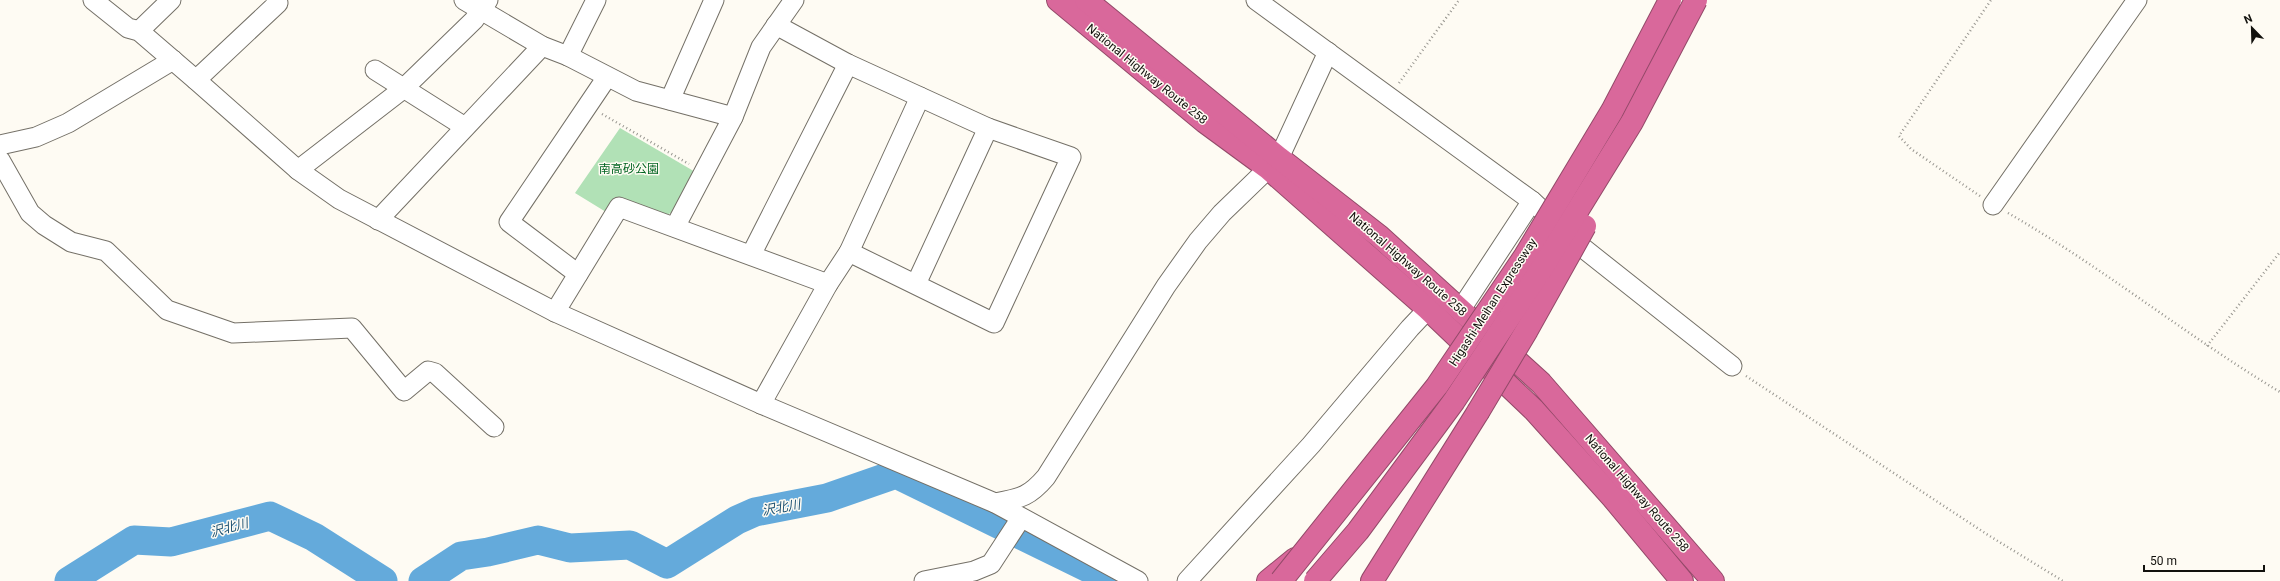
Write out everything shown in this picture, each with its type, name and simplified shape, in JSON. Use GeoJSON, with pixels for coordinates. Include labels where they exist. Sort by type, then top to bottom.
{"type":"FeatureCollection","features":[{"type":"Feature","properties":{"kind":"highway","name":"National Highway Route 258"},"geometry":{"type":"LineString","coordinates":[[1058,0],[1205,122],[1274,164],[1379,236],[1542,383],[1713,581]]}},
{"type":"Feature","properties":{"kind":"highway","name":"National Highway Route 258"},"geometry":{"type":"LineString","coordinates":[[1086,0],[1274,164],[1534,410],[1613,498],[1682,581]]}},
{"type":"Feature","properties":{"kind":"highway","name":"Higashi-Meihan Expressway"},"geometry":{"type":"LineString","coordinates":[[1281,581],[1437,386],[1525,256],[1612,111],[1670,0]]}},
{"type":"Feature","properties":{"kind":"highway","name":"Higashi-Meihan Expressway"},"geometry":{"type":"LineString","coordinates":[[1315,581],[1358,531],[1454,401],[1542,268],[1632,122],[1696,0]]}},
{"type":"Feature","properties":{"kind":"highway"},"geometry":{"type":"LineString","coordinates":[[1372,581],[1478,412],[1527,330],[1617,169],[1632,122]]}},
{"type":"Feature","properties":{"kind":"highway"},"geometry":{"type":"LineString","coordinates":[[1268,581],[1304,553]]}},
{"type":"Feature","properties":{"kind":"street"},"geometry":{"type":"LineString","coordinates":[[93,0],[128,28],[139,32],[298,170],[339,199],[555,312],[760,404],[996,504],[1016,526],[1138,581]]}},
{"type":"Feature","properties":{"kind":"street"},"geometry":{"type":"LineString","coordinates":[[139,32],[171,0]]}},
{"type":"Feature","properties":{"kind":"street"},"geometry":{"type":"LineString","coordinates":[[196,80],[278,3],[276,0]]}},
{"type":"Feature","properties":{"kind":"street"},"geometry":{"type":"LineString","coordinates":[[464,0],[484,5],[542,46],[568,56],[606,77],[636,91],[733,117]]}},
{"type":"Feature","properties":{"kind":"street"},"geometry":{"type":"LineString","coordinates":[[568,56],[596,0]]}},
{"type":"Feature","properties":{"kind":"street"},"geometry":{"type":"LineString","coordinates":[[670,100],[714,0]]}},
{"type":"Feature","properties":{"kind":"street"},"geometry":{"type":"LineString","coordinates":[[675,227],[733,117],[761,47],[794,0]]}},
{"type":"Feature","properties":{"kind":"street"},"geometry":{"type":"LineString","coordinates":[[1256,0],[1532,201],[1583,248],[1732,366]]}},
{"type":"Feature","properties":{"kind":"street"},"geometry":{"type":"LineString","coordinates":[[1993,205],[2137,0]]}},
{"type":"Feature","properties":{"kind":"street"},"geometry":{"type":"LineString","coordinates":[[298,170],[403,89],[484,5]]}},
{"type":"Feature","properties":{"kind":"street"},"geometry":{"type":"LineString","coordinates":[[776,25],[848,64],[988,128],[1071,157],[994,323],[849,252]]}},
{"type":"Feature","properties":{"kind":"street"},"geometry":{"type":"LineString","coordinates":[[378,220],[542,46]]}},
{"type":"Feature","properties":{"kind":"street"},"geometry":{"type":"LineString","coordinates":[[996,504],[1014,500],[1033,492],[1046,477],[1166,286],[1198,241],[1222,213],[1274,164],[1328,52]]}},
{"type":"Feature","properties":{"kind":"street"},"geometry":{"type":"LineString","coordinates":[[0,145],[36,137],[68,123],[173,60]]}},
{"type":"Feature","properties":{"kind":"street"},"geometry":{"type":"LineString","coordinates":[[751,255],[848,64]]}},
{"type":"Feature","properties":{"kind":"street"},"geometry":{"type":"LineString","coordinates":[[375,70],[403,89],[466,127]]}},
{"type":"Feature","properties":{"kind":"street"},"geometry":{"type":"LineString","coordinates":[[578,274],[510,222],[606,77]]}},
{"type":"Feature","properties":{"kind":"street"},"geometry":{"type":"LineString","coordinates":[[760,404],[828,284],[849,252],[920,97]]}},
{"type":"Feature","properties":{"kind":"street"},"geometry":{"type":"LineString","coordinates":[[916,284],[988,128]]}},
{"type":"Feature","properties":{"kind":"street"},"geometry":{"type":"LineString","coordinates":[[0,160],[30,213],[44,225],[71,242],[106,251],[167,310],[233,333],[352,328],[404,391],[428,371],[435,373],[494,427]]}},
{"type":"Feature","properties":{"kind":"street"},"geometry":{"type":"LineString","coordinates":[[1460,309],[1532,201]]}},
{"type":"Feature","properties":{"kind":"street"},"geometry":{"type":"LineString","coordinates":[[555,312],[619,207],[828,284]]}},
{"type":"Feature","properties":{"kind":"street"},"geometry":{"type":"LineString","coordinates":[[1187,581],[1311,445],[1410,328],[1428,309]]}},
{"type":"Feature","properties":{"kind":"street"},"geometry":{"type":"LineString","coordinates":[[924,581],[983,568],[990,564],[1016,526]]}},
{"type":"Feature","properties":{"kind":"path"},"geometry":{"type":"LineString","coordinates":[[1389,96],[1459,0]]}},
{"type":"Feature","properties":{"kind":"path"},"geometry":{"type":"LineString","coordinates":[[1991,0],[1899,136],[1911,149],[1993,205],[2038,230],[2207,346],[2280,392]]}},
{"type":"Feature","properties":{"kind":"path"},"geometry":{"type":"LineString","coordinates":[[587,106],[704,173]]}},
{"type":"Feature","properties":{"kind":"path"},"geometry":{"type":"LineString","coordinates":[[2207,346],[2280,252]]}},
{"type":"Feature","properties":{"kind":"path"},"geometry":{"type":"LineString","coordinates":[[1732,366],[1988,535],[2063,581]]}},
{"type":"Feature","properties":{"kind":"green space","name":"南高砂公園"},"geometry":{"type":"Polygon","coordinates":[[[620,128],[697,173],[678,209],[665,216],[615,197],[606,212],[575,193],[620,128]]]}},
{"type":"Feature","properties":{"kind":"waterway","name":"沢北川"},"geometry":{"type":"LineString","coordinates":[[423,581],[461,556],[488,552],[538,540],[570,548],[630,545],[667,564],[737,520],[755,512],[827,498],[896,474],[1115,581]]}},
{"type":"Feature","properties":{"kind":"waterway","name":"沢北川"},"geometry":{"type":"LineString","coordinates":[[69,581],[134,540],[171,542],[270,516],[314,537],[383,581]]}}]}
